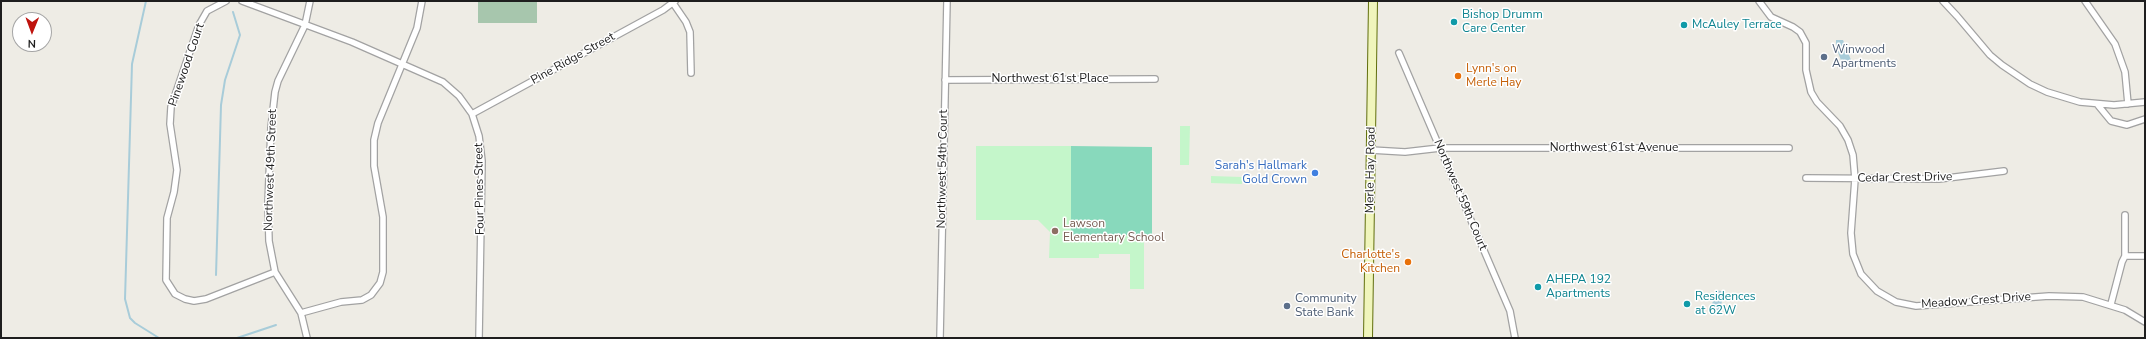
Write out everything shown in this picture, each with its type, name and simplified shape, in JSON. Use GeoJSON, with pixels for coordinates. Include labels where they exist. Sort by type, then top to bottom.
{"type":"FeatureCollection","features":[{"type":"Feature","properties":{"kind":"main road","name":"Merle Hay Road"},"geometry":{"type":"LineString","coordinates":[[1368,338],[1373,1]]}},
{"type":"Feature","properties":{"kind":"street","name":"Pinewood Court"},"geometry":{"type":"LineString","coordinates":[[226,1],[207,11],[199,25],[171,107],[170,124],[177,170],[174,192],[167,218],[166,280],[176,294],[184,299],[194,301],[206,299],[275,272]]}},
{"type":"Feature","properties":{"kind":"street"},"geometry":{"type":"LineString","coordinates":[[242,1],[305,25]]}},
{"type":"Feature","properties":{"kind":"street","name":"Northwest 49th Street"},"geometry":{"type":"LineString","coordinates":[[307,338],[302,313],[275,272],[269,241],[268,203],[272,107],[278,81],[305,25],[310,1]]}},
{"type":"Feature","properties":{"kind":"street"},"geometry":{"type":"LineString","coordinates":[[302,313],[341,302],[362,300],[371,295],[380,283],[383,272],[383,217],[374,166],[373,149],[378,123],[417,28],[422,1]]}},
{"type":"Feature","properties":{"kind":"street","name":"Northwest 54th Court"},"geometry":{"type":"LineString","coordinates":[[940,338],[947,1]]}},
{"type":"Feature","properties":{"kind":"street","name":"Meadow Crest Drive"},"geometry":{"type":"LineString","coordinates":[[1759,1],[1771,17],[1793,27],[1800,32],[1806,43],[1806,70],[1811,92],[1817,102],[1840,126],[1848,140],[1853,155],[1855,179],[1851,233],[1853,254],[1859,270],[1868,283],[1886,297],[1896,302],[1916,306],[2066,295],[2090,298],[2111,304],[2145,322]]}},
{"type":"Feature","properties":{"kind":"street"},"geometry":{"type":"LineString","coordinates":[[1943,1],[1958,16],[1990,55],[2015,75],[2030,84],[2063,98],[2097,104],[2128,104],[2145,102]]}},
{"type":"Feature","properties":{"kind":"street"},"geometry":{"type":"LineString","coordinates":[[2085,1],[2115,44],[2125,72],[2128,104]]}},
{"type":"Feature","properties":{"kind":"street"},"geometry":{"type":"LineString","coordinates":[[674,2],[690,32],[691,73]]}},
{"type":"Feature","properties":{"kind":"street","name":"Pine Ridge Street"},"geometry":{"type":"LineString","coordinates":[[472,114],[674,2]]}},
{"type":"Feature","properties":{"kind":"street","name":"Four Pines Street"},"geometry":{"type":"LineString","coordinates":[[305,25],[352,42],[443,82],[459,96],[472,114],[479,136],[482,161],[478,338]]}},
{"type":"Feature","properties":{"kind":"street","name":"Northwest 59th Court"},"geometry":{"type":"LineString","coordinates":[[1399,53],[1510,310],[1515,338]]}},
{"type":"Feature","properties":{"kind":"street","name":"Northwest 61st Place"},"geometry":{"type":"LineString","coordinates":[[945,80],[1155,78]]}},
{"type":"Feature","properties":{"kind":"street"},"geometry":{"type":"LineString","coordinates":[[2097,104],[2111,121],[2127,125],[2145,119]]}},
{"type":"Feature","properties":{"kind":"street","name":"Northwest 61st Avenue"},"geometry":{"type":"LineString","coordinates":[[1371,150],[1404,152],[1440,148],[1789,148]]}},
{"type":"Feature","properties":{"kind":"street","name":"Cedar Crest Drive"},"geometry":{"type":"LineString","coordinates":[[1806,178],[1939,179],[2004,171]]}},
{"type":"Feature","properties":{"kind":"street"},"geometry":{"type":"LineString","coordinates":[[2111,304],[2125,256],[2125,215]]}},
{"type":"Feature","properties":{"kind":"street"},"geometry":{"type":"LineString","coordinates":[[2125,256],[2145,256]]}},
{"type":"Feature","properties":{"kind":"green space"},"geometry":{"type":"Polygon","coordinates":[[[478,1],[537,1],[537,23],[478,23],[478,1]]]}},
{"type":"Feature","properties":{"kind":"green space"},"geometry":{"type":"Polygon","coordinates":[[[1180,126],[1190,126],[1189,165],[1180,165],[1180,126]]]}},
{"type":"Feature","properties":{"kind":"green space"},"geometry":{"type":"Polygon","coordinates":[[[976,146],[1071,146],[1071,235],[1144,235],[1144,289],[1130,289],[1130,254],[1099,254],[1099,258],[1049,258],[1050,232],[1038,220],[976,220],[976,146]]]}},
{"type":"Feature","properties":{"kind":"green space"},"geometry":{"type":"Polygon","coordinates":[[[1071,146],[1152,147],[1152,235],[1071,235],[1071,146]]]}},
{"type":"Feature","properties":{"kind":"green space"},"geometry":{"type":"Polygon","coordinates":[[[1211,176],[1242,177],[1242,184],[1211,183],[1211,176]]]}},
{"type":"Feature","properties":{"kind":"water"},"geometry":{"type":"Polygon","coordinates":[[[1836,40],[1843,40],[1851,60],[1842,63],[1836,47],[1836,40]]]}},
{"type":"Feature","properties":{"kind":"water"},"geometry":{"type":"Polygon","coordinates":[[[1716,290],[1725,292],[1719,311],[1711,308],[1716,290]]]}},
{"type":"Feature","properties":{"kind":"waterway"},"geometry":{"type":"LineString","coordinates":[[146,1],[132,64],[125,299],[130,318],[135,323],[159,338]]}},
{"type":"Feature","properties":{"kind":"waterway"},"geometry":{"type":"LineString","coordinates":[[216,275],[221,105],[225,80],[240,35],[233,12]]}},
{"type":"Feature","properties":{"kind":"waterway"},"geometry":{"type":"LineString","coordinates":[[237,338],[276,325]]}},
{"type":"Feature","properties":{"kind":"place","name":"Bishop Drumm Care Center"},"geometry":{"type":"Point","coordinates":[1454,22]}},
{"type":"Feature","properties":{"kind":"place","name":"McAuley Terrace"},"geometry":{"type":"Point","coordinates":[1684,25]}},
{"type":"Feature","properties":{"kind":"place","name":"Winwood Apartments"},"geometry":{"type":"Point","coordinates":[1824,57]}},
{"type":"Feature","properties":{"kind":"place","name":"Lynn's on Merle Hay"},"geometry":{"type":"Point","coordinates":[1458,76]}},
{"type":"Feature","properties":{"kind":"place","name":"Sarah's Hallmark Gold Crown"},"geometry":{"type":"Point","coordinates":[1315,173]}},
{"type":"Feature","properties":{"kind":"place","name":"Lawson Elementary School"},"geometry":{"type":"Point","coordinates":[1055,231]}},
{"type":"Feature","properties":{"kind":"place","name":"Charlotte's Kitchen"},"geometry":{"type":"Point","coordinates":[1408,262]}},
{"type":"Feature","properties":{"kind":"place","name":"AHEPA 192 Apartments"},"geometry":{"type":"Point","coordinates":[1538,287]}},
{"type":"Feature","properties":{"kind":"place","name":"Residences at 62W"},"geometry":{"type":"Point","coordinates":[1687,304]}},
{"type":"Feature","properties":{"kind":"place","name":"Community State Bank"},"geometry":{"type":"Point","coordinates":[1287,306]}}]}
